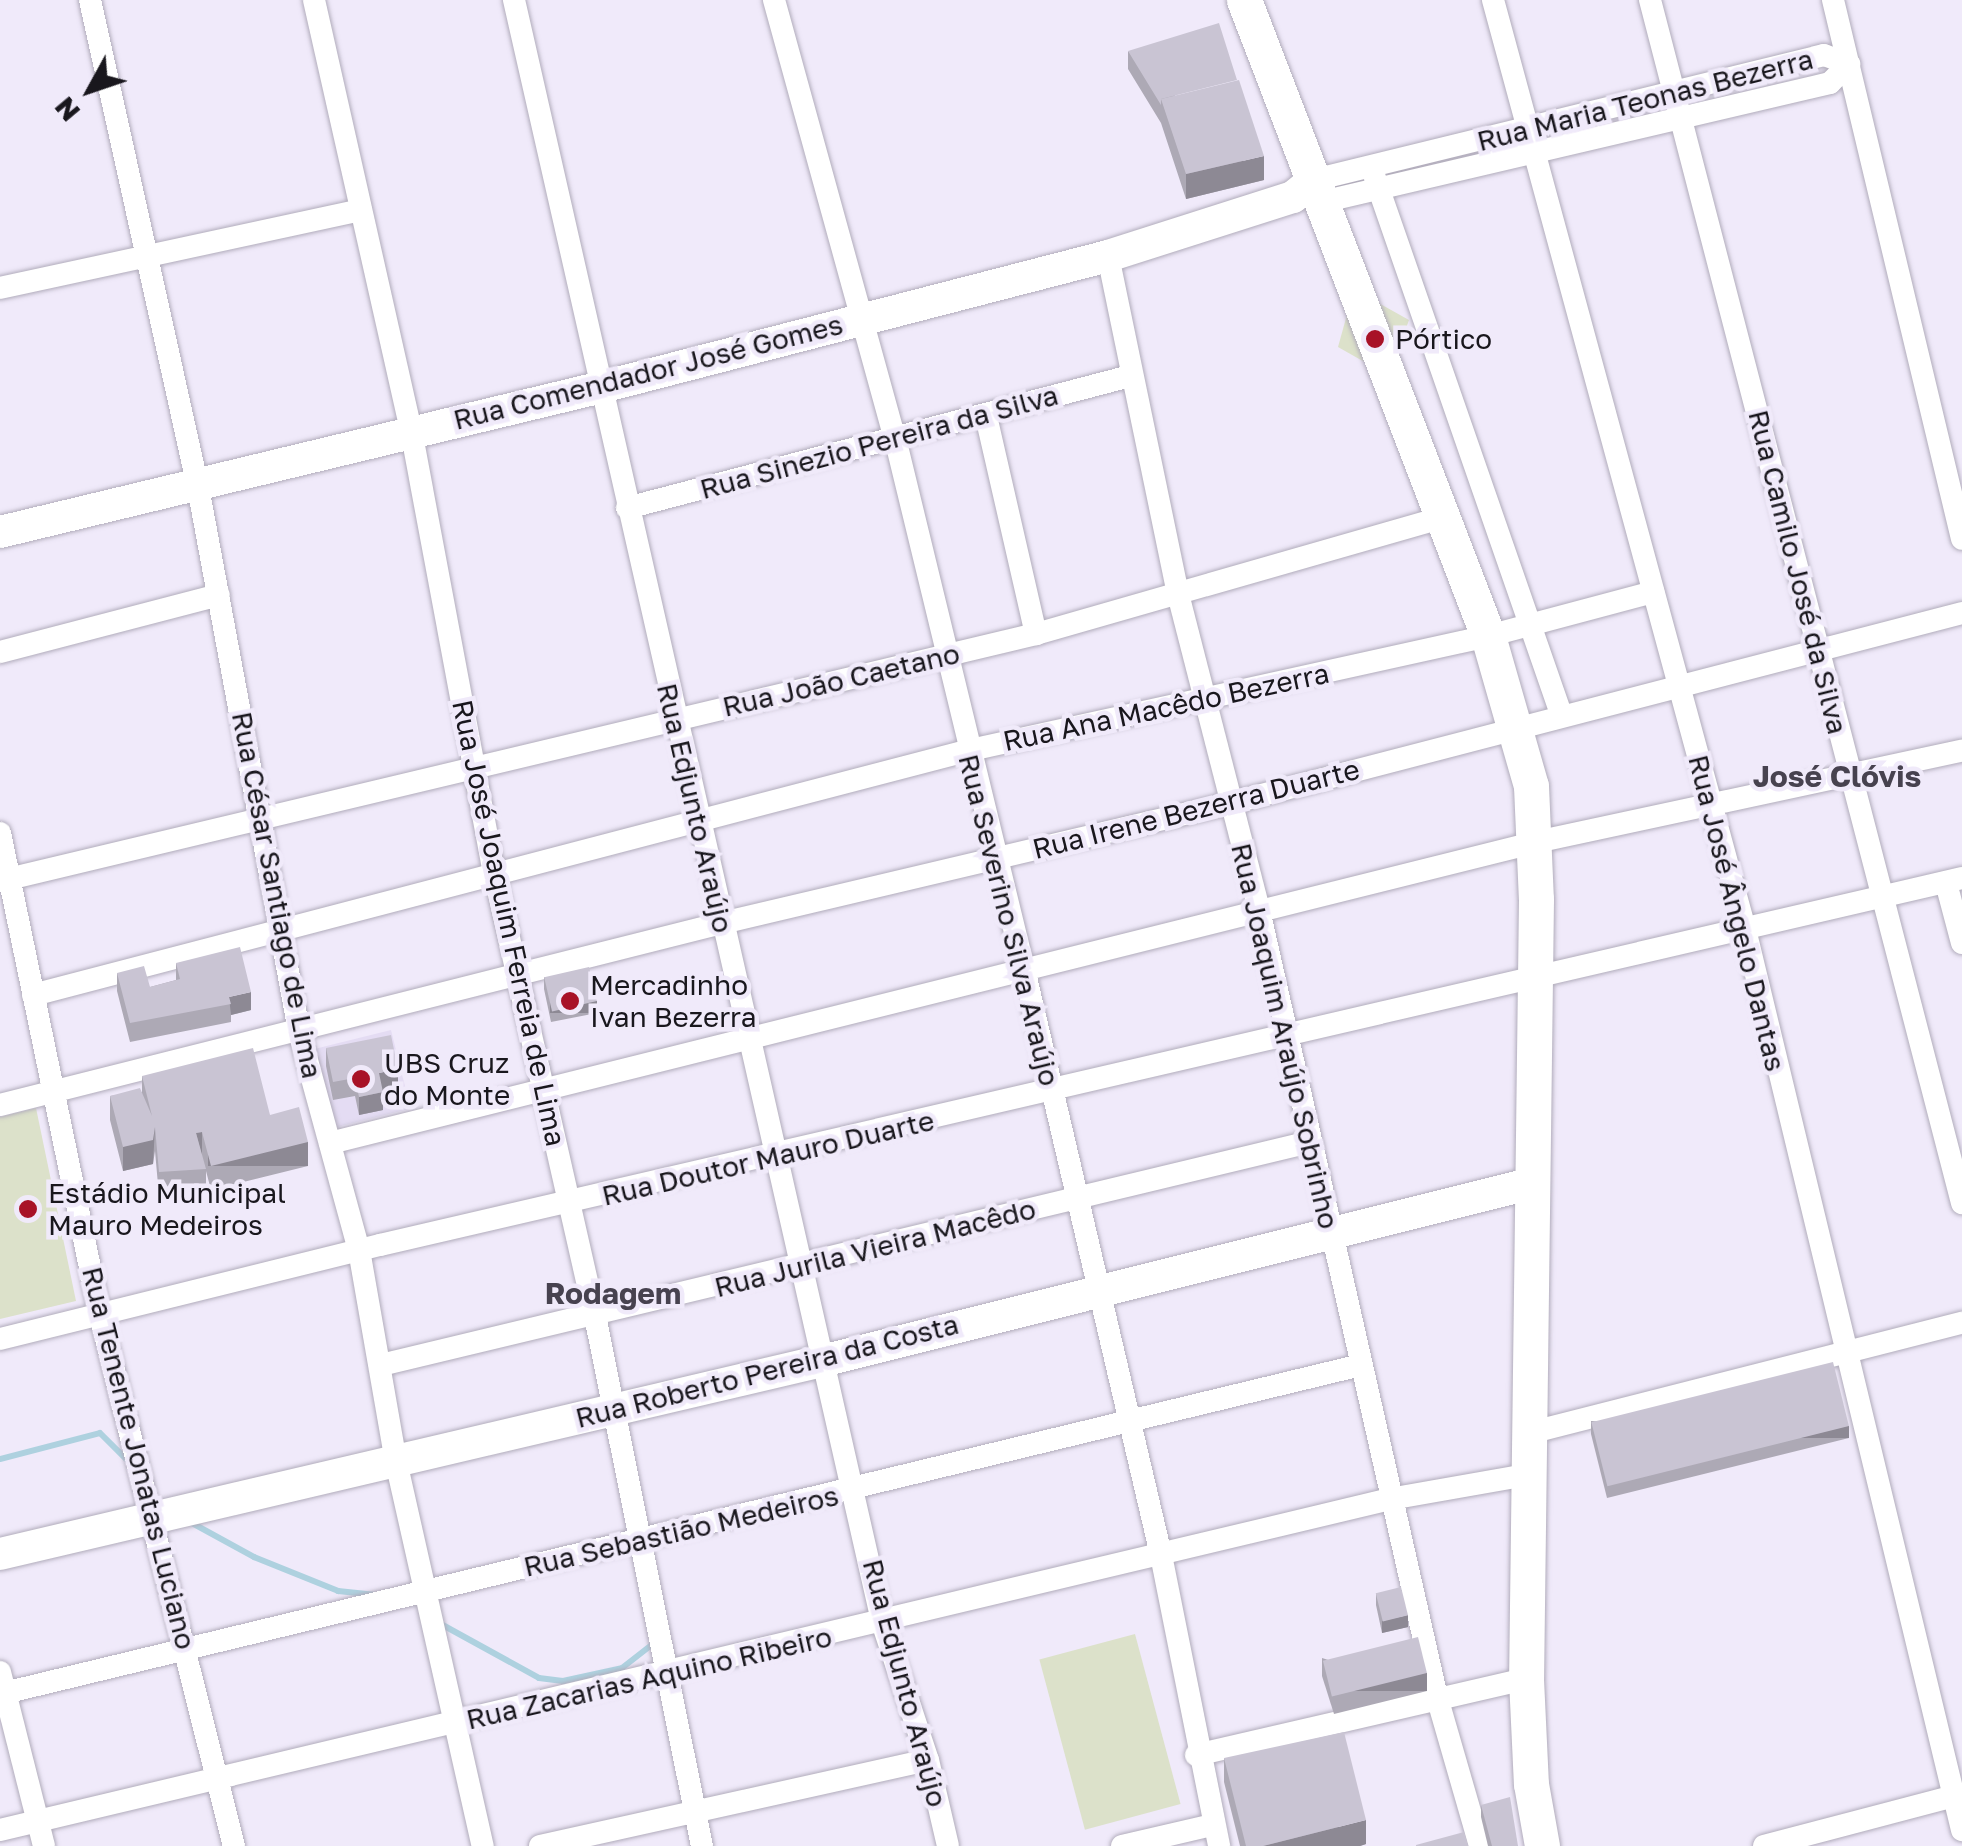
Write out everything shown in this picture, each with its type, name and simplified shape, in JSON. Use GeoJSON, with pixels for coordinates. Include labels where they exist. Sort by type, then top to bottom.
{"type":"FeatureCollection","features":[{"type":"Feature","properties":{"kind":"main road"},"geometry":{"type":"LineString","coordinates":[[1244,0],[1310,193],[1444,518],[1518,726],[1536,842],[1533,1432],[1526,1678],[1531,1784],[1542,1846]]}},
{"type":"Feature","properties":{"kind":"street","name":"Rua César Santiago de Lima"},"geometry":{"type":"LineString","coordinates":[[90,0],[220,595],[284,924],[299,1031],[359,1250],[395,1457],[483,1846]]}},
{"type":"Feature","properties":{"kind":"street","name":"Rua José Joaquim Ferreia de Lima"},"geometry":{"type":"LineString","coordinates":[[314,0],[411,430],[494,872],[595,1316],[702,1846]]}},
{"type":"Feature","properties":{"kind":"street","name":"Rua Edjunto Araújo"},"geometry":{"type":"LineString","coordinates":[[514,0],[698,821],[857,1490],[882,1624],[928,1760],[948,1846]]}},
{"type":"Feature","properties":{"kind":"street","name":"Rua Severino Silva Araújo"},"geometry":{"type":"LineString","coordinates":[[774,0],[858,320],[895,438],[966,751],[1024,969],[1162,1556],[1196,1755],[1215,1835]]}},
{"type":"Feature","properties":{"kind":"street","name":"Rua José Ângelo Dantas"},"geometry":{"type":"LineString","coordinates":[[1493,0],[1653,592],[1681,681],[1745,929],[1958,1795],[1962,1830]]}},
{"type":"Feature","properties":{"kind":"street","name":"Rua Camilo José da Silva"},"geometry":{"type":"LineString","coordinates":[[1650,0],[1962,1203]]}},
{"type":"Feature","properties":{"kind":"street"},"geometry":{"type":"LineString","coordinates":[[1834,0],[1962,539]]}},
{"type":"Feature","properties":{"kind":"street","name":"Rua Maria Teonas Bezerra"},"geometry":{"type":"LineString","coordinates":[[1824,55],[1849,64],[1830,83],[1682,121],[1378,189],[1310,193],[1370,166],[1824,55]]}},
{"type":"Feature","properties":{"kind":"street"},"geometry":{"type":"LineString","coordinates":[[1370,166],[1533,623],[1561,714]]}},
{"type":"Feature","properties":{"kind":"street","name":"Rua Comendador José Gomes"},"geometry":{"type":"LineString","coordinates":[[0,532],[602,387],[1108,256],[1310,193]]}},
{"type":"Feature","properties":{"kind":"street"},"geometry":{"type":"LineString","coordinates":[[0,288],[361,210]]}},
{"type":"Feature","properties":{"kind":"street","name":"Rua Joaquim Araújo Sobrinho"},"geometry":{"type":"LineString","coordinates":[[1108,256],[1179,598],[1259,910],[1437,1697],[1480,1846]]}},
{"type":"Feature","properties":{"kind":"street","name":"Rua Sinezio Pereira da Silva"},"geometry":{"type":"LineString","coordinates":[[627,508],[1130,376]]}},
{"type":"Feature","properties":{"kind":"street"},"geometry":{"type":"LineString","coordinates":[[986,416],[1036,634]]}},
{"type":"Feature","properties":{"kind":"street","name":"Rua João Caetano"},"geometry":{"type":"LineString","coordinates":[[4,880],[475,772],[675,719],[1036,634],[1179,598],[1444,518]]}},
{"type":"Feature","properties":{"kind":"street","name":"Rua Ana Macêdo Bezerra"},"geometry":{"type":"LineString","coordinates":[[32,994],[284,924],[966,751],[1488,636],[1653,592]]}},
{"type":"Feature","properties":{"kind":"street"},"geometry":{"type":"LineString","coordinates":[[0,652],[220,595]]}},
{"type":"Feature","properties":{"kind":"street","name":"Rua Irene Bezerra Duarte"},"geometry":{"type":"LineString","coordinates":[[0,1105],[722,922],[1231,803],[1681,681],[1962,613]]}},
{"type":"Feature","properties":{"kind":"street"},"geometry":{"type":"LineString","coordinates":[[330,1143],[1536,842],[1962,750]]}},
{"type":"Feature","properties":{"kind":"street","name":"Rua Tenente Jonatas Luciano"},"geometry":{"type":"LineString","coordinates":[[0,833],[4,880],[100,1314],[187,1647],[234,1846]]}},
{"type":"Feature","properties":{"kind":"street"},"geometry":{"type":"LineString","coordinates":[[1954,880],[1962,944]]}},
{"type":"Feature","properties":{"kind":"street","name":"Rua Doutor Mauro Duarte"},"geometry":{"type":"LineString","coordinates":[[0,1340],[359,1250],[1954,880]]}},
{"type":"Feature","properties":{"kind":"street","name":"Rua Jurila Vieira Macêdo"},"geometry":{"type":"LineString","coordinates":[[381,1365],[1310,1142]]}},
{"type":"Feature","properties":{"kind":"street","name":"Rua Roberto Pereira da Costa"},"geometry":{"type":"LineString","coordinates":[[0,1554],[395,1457],[826,1360],[1099,1288],[1533,1183]]}},
{"type":"Feature","properties":{"kind":"street"},"geometry":{"type":"LineString","coordinates":[[1533,1432],[1847,1355],[1962,1322]]}},
{"type":"Feature","properties":{"kind":"street","name":"Rua Sebastião Medeiros"},"geometry":{"type":"LineString","coordinates":[[2,1686],[638,1542],[1360,1365]]}},
{"type":"Feature","properties":{"kind":"street","name":"Rua Zacarias Aquino Ribeiro"},"geometry":{"type":"LineString","coordinates":[[0,1830],[882,1624],[1390,1499],[1532,1474]]}},
{"type":"Feature","properties":{"kind":"street"},"geometry":{"type":"LineString","coordinates":[[1196,1755],[1526,1678]]}},
{"type":"Feature","properties":{"kind":"street"},"geometry":{"type":"LineString","coordinates":[[2,1686],[44,1846]]}},
{"type":"Feature","properties":{"kind":"street"},"geometry":{"type":"LineString","coordinates":[[540,1846],[928,1760]]}},
{"type":"Feature","properties":{"kind":"street"},"geometry":{"type":"LineString","coordinates":[[1764,1846],[1958,1795]]}},
{"type":"Feature","properties":{"kind":"street"},"geometry":{"type":"LineString","coordinates":[[1122,1846],[1215,1835]]}},
{"type":"Feature","properties":{"kind":"shaded area","name":"UBS Cruz do Monte"},"geometry":{"type":"Polygon","coordinates":[[[391,1030],[411,1109],[331,1128],[311,1050],[391,1030]]]}},
{"type":"Feature","properties":{"kind":"green space"},"geometry":{"type":"Polygon","coordinates":[[[1375,301],[1409,320],[1396,356],[1368,364],[1338,347],[1348,311],[1375,301]]]}},
{"type":"Feature","properties":{"kind":"green space","name":"Estádio Municipal Mauro Medeiros"},"geometry":{"type":"Polygon","coordinates":[[[36,1108],[76,1301],[0,1319],[0,1117],[36,1108]]]}},
{"type":"Feature","properties":{"kind":"green space"},"geometry":{"type":"Polygon","coordinates":[[[1135,1634],[1181,1804],[1085,1830],[1039,1660],[1135,1634]]]}},
{"type":"Feature","properties":{"kind":"building"},"geometry":{"type":"Polygon","coordinates":[[[1219,23],[1237,80],[1161,99],[1161,105],[1128,51],[1219,23]]]}},
{"type":"Feature","properties":{"kind":"building"},"geometry":{"type":"Polygon","coordinates":[[[1239,80],[1264,156],[1186,174],[1161,99],[1239,80]]]}},
{"type":"Feature","properties":{"kind":"building"},"geometry":{"type":"Polygon","coordinates":[[[240,947],[251,992],[229,997],[231,1004],[130,1023],[117,973],[144,966],[150,987],[180,979],[176,963],[240,947]]]}},
{"type":"Feature","properties":{"kind":"building","name":"Mercadinho Ivan Bezerra"},"geometry":{"type":"Polygon","coordinates":[[[589,967],[597,1001],[552,1011],[544,977],[589,967]]]}},
{"type":"Feature","properties":{"kind":"building"},"geometry":{"type":"Polygon","coordinates":[[[391,1035],[398,1069],[379,1073],[383,1092],[359,1097],[355,1078],[333,1082],[326,1048],[391,1035]]]}},
{"type":"Feature","properties":{"kind":"building"},"geometry":{"type":"Polygon","coordinates":[[[253,1048],[270,1115],[299,1107],[308,1142],[211,1166],[202,1132],[196,1133],[206,1169],[159,1172],[155,1127],[153,1140],[123,1147],[110,1096],[140,1088],[152,1116],[142,1076],[253,1048]]]}},
{"type":"Feature","properties":{"kind":"building"},"geometry":{"type":"Polygon","coordinates":[[[1833,1362],[1849,1426],[1607,1486],[1591,1422],[1833,1362]]]}},
{"type":"Feature","properties":{"kind":"building"},"geometry":{"type":"Polygon","coordinates":[[[1401,1587],[1408,1615],[1383,1621],[1376,1593],[1401,1587]]]}},
{"type":"Feature","properties":{"kind":"building"},"geometry":{"type":"Polygon","coordinates":[[[1418,1637],[1427,1673],[1332,1697],[1323,1661],[1418,1637]]]}},
{"type":"Feature","properties":{"kind":"building"},"geometry":{"type":"Polygon","coordinates":[[[1344,1732],[1366,1820],[1263,1846],[1246,1846],[1224,1758],[1344,1732]]]}},
{"type":"Feature","properties":{"kind":"building"},"geometry":{"type":"Polygon","coordinates":[[[1510,1797],[1518,1846],[1492,1846],[1481,1805],[1510,1797]]]}},
{"type":"Feature","properties":{"kind":"building"},"geometry":{"type":"Polygon","coordinates":[[[1464,1832],[1468,1846],[1416,1846],[1416,1845],[1464,1832]]]}},
{"type":"Feature","properties":{"kind":"waterway"},"geometry":{"type":"LineString","coordinates":[[0,1459],[100,1433],[130,1463]]}},
{"type":"Feature","properties":{"kind":"waterway"},"geometry":{"type":"LineString","coordinates":[[192,1523],[254,1557],[338,1591],[374,1595]]}},
{"type":"Feature","properties":{"kind":"waterway"},"geometry":{"type":"LineString","coordinates":[[439,1623],[539,1678],[563,1681],[622,1668],[653,1644]]}},
{"type":"Feature","properties":{"kind":"place","name":"Pórtico"},"geometry":{"type":"Point","coordinates":[1375,339]}},
{"type":"Feature","properties":{"kind":"place","name":"Mercadinho Ivan Bezerra"},"geometry":{"type":"Point","coordinates":[570,1001]}},
{"type":"Feature","properties":{"kind":"place","name":"UBS Cruz do Monte"},"geometry":{"type":"Point","coordinates":[361,1079]}},
{"type":"Feature","properties":{"kind":"place","name":"Estádio Municipal Mauro Medeiros"},"geometry":{"type":"Point","coordinates":[28,1209]}},
{"type":"Feature","properties":{"kind":"district","name":"José Clóvis"},"geometry":{"type":"Point","coordinates":[1837,776]}},
{"type":"Feature","properties":{"kind":"district","name":"Rodagem"},"geometry":{"type":"Point","coordinates":[613,1293]}}]}
